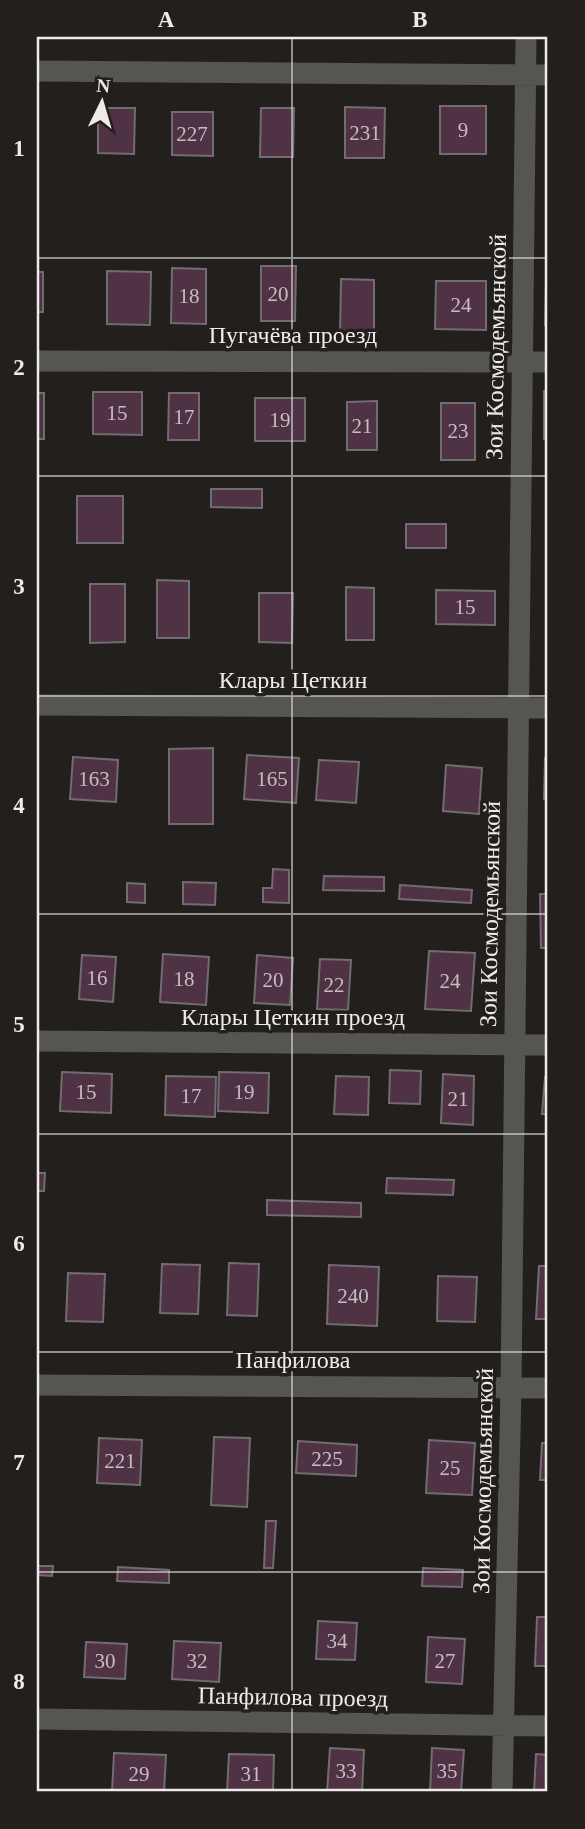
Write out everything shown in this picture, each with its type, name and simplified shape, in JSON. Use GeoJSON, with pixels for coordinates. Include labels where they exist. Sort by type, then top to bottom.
{"type":"FeatureCollection","features":[{"type":"Feature","properties":{"kind":"street","name":"Зои Космодемьянской"},"geometry":{"type":"LineString","coordinates":[[502,1792],[512,1388],[526,37]]}},
{"type":"Feature","properties":{"kind":"street"},"geometry":{"type":"LineString","coordinates":[[37,71],[548,75]]}},
{"type":"Feature","properties":{"kind":"street","name":"Пугачёва проезд"},"geometry":{"type":"LineString","coordinates":[[37,361],[548,362]]}},
{"type":"Feature","properties":{"kind":"street","name":"Клары Цеткин"},"geometry":{"type":"LineString","coordinates":[[37,705],[548,708]]}},
{"type":"Feature","properties":{"kind":"street","name":"Клары Цеткин проезд"},"geometry":{"type":"LineString","coordinates":[[37,1041],[548,1045]]}},
{"type":"Feature","properties":{"kind":"street","name":"Панфилова"},"geometry":{"type":"LineString","coordinates":[[37,1385],[548,1388]]}},
{"type":"Feature","properties":{"kind":"street","name":"Панфилова проезд"},"geometry":{"type":"LineString","coordinates":[[37,1719],[548,1727]]}},
{"type":"Feature","properties":{"kind":"building"},"geometry":{"type":"Polygon","coordinates":[[[440,106],[486,106],[486,154],[440,154],[440,106]]]}},
{"type":"Feature","properties":{"kind":"building"},"geometry":{"type":"Polygon","coordinates":[[[345,107],[385,108],[384,158],[345,158],[345,107]]]}},
{"type":"Feature","properties":{"kind":"building"},"geometry":{"type":"Polygon","coordinates":[[[98,108],[135,108],[134,154],[98,153],[98,108]]]}},
{"type":"Feature","properties":{"kind":"building"},"geometry":{"type":"Polygon","coordinates":[[[261,108],[294,108],[293,157],[260,157],[261,108]]]}},
{"type":"Feature","properties":{"kind":"building"},"geometry":{"type":"Polygon","coordinates":[[[172,112],[213,112],[213,156],[172,155],[172,112]]]}},
{"type":"Feature","properties":{"kind":"building"},"geometry":{"type":"Polygon","coordinates":[[[261,266],[296,266],[295,321],[261,321],[261,266]]]}},
{"type":"Feature","properties":{"kind":"building"},"geometry":{"type":"Polygon","coordinates":[[[172,268],[206,269],[206,324],[171,323],[172,268]]]}},
{"type":"Feature","properties":{"kind":"building"},"geometry":{"type":"Polygon","coordinates":[[[107,271],[151,272],[150,325],[107,324],[107,271]]]}},
{"type":"Feature","properties":{"kind":"building"},"geometry":{"type":"Polygon","coordinates":[[[37,272],[43,272],[43,312],[37,312],[37,272]]]}},
{"type":"Feature","properties":{"kind":"building"},"geometry":{"type":"Polygon","coordinates":[[[341,279],[374,280],[374,336],[340,336],[341,279]]]}},
{"type":"Feature","properties":{"kind":"building"},"geometry":{"type":"Polygon","coordinates":[[[548,280],[548,325],[545,325],[548,280]]]}},
{"type":"Feature","properties":{"kind":"building"},"geometry":{"type":"Polygon","coordinates":[[[436,281],[486,281],[486,330],[435,329],[436,281]]]}},
{"type":"Feature","properties":{"kind":"building"},"geometry":{"type":"Polygon","coordinates":[[[544,391],[548,391],[548,439],[544,439],[544,391]]]}},
{"type":"Feature","properties":{"kind":"building"},"geometry":{"type":"Polygon","coordinates":[[[93,392],[142,392],[142,435],[93,434],[93,392]]]}},
{"type":"Feature","properties":{"kind":"building"},"geometry":{"type":"Polygon","coordinates":[[[37,393],[44,393],[44,439],[37,439],[37,393]]]}},
{"type":"Feature","properties":{"kind":"building"},"geometry":{"type":"Polygon","coordinates":[[[169,393],[199,393],[199,440],[168,440],[169,393]]]}},
{"type":"Feature","properties":{"kind":"building"},"geometry":{"type":"Polygon","coordinates":[[[255,398],[305,398],[305,441],[255,441],[255,398]]]}},
{"type":"Feature","properties":{"kind":"building"},"geometry":{"type":"Polygon","coordinates":[[[377,401],[377,450],[347,450],[347,402],[377,401]]]}},
{"type":"Feature","properties":{"kind":"building"},"geometry":{"type":"Polygon","coordinates":[[[441,403],[475,403],[475,460],[441,460],[441,403]]]}},
{"type":"Feature","properties":{"kind":"building"},"geometry":{"type":"Polygon","coordinates":[[[211,489],[262,489],[262,508],[211,507],[211,489]]]}},
{"type":"Feature","properties":{"kind":"building"},"geometry":{"type":"Polygon","coordinates":[[[77,496],[123,496],[123,543],[77,543],[77,496]]]}},
{"type":"Feature","properties":{"kind":"building"},"geometry":{"type":"Polygon","coordinates":[[[406,524],[446,524],[446,548],[406,548],[406,524]]]}},
{"type":"Feature","properties":{"kind":"building"},"geometry":{"type":"Polygon","coordinates":[[[157,580],[189,581],[189,638],[157,638],[157,580]]]}},
{"type":"Feature","properties":{"kind":"building"},"geometry":{"type":"Polygon","coordinates":[[[90,584],[125,584],[125,642],[90,643],[90,584]]]}},
{"type":"Feature","properties":{"kind":"building"},"geometry":{"type":"Polygon","coordinates":[[[346,587],[374,588],[374,640],[346,640],[346,587]]]}},
{"type":"Feature","properties":{"kind":"building"},"geometry":{"type":"Polygon","coordinates":[[[436,590],[495,591],[495,625],[436,624],[436,590]]]}},
{"type":"Feature","properties":{"kind":"building"},"geometry":{"type":"Polygon","coordinates":[[[259,593],[293,593],[292,643],[259,642],[259,593]]]}},
{"type":"Feature","properties":{"kind":"building"},"geometry":{"type":"Polygon","coordinates":[[[213,748],[213,824],[169,824],[169,749],[213,748]]]}},
{"type":"Feature","properties":{"kind":"building"},"geometry":{"type":"Polygon","coordinates":[[[247,755],[299,758],[296,803],[244,799],[247,755]]]}},
{"type":"Feature","properties":{"kind":"building"},"geometry":{"type":"Polygon","coordinates":[[[73,757],[118,760],[116,802],[70,799],[73,757]]]}},
{"type":"Feature","properties":{"kind":"building"},"geometry":{"type":"Polygon","coordinates":[[[545,758],[548,758],[548,799],[544,799],[545,758]]]}},
{"type":"Feature","properties":{"kind":"building"},"geometry":{"type":"Polygon","coordinates":[[[319,760],[359,762],[356,803],[316,800],[319,760]]]}},
{"type":"Feature","properties":{"kind":"building"},"geometry":{"type":"Polygon","coordinates":[[[446,765],[482,768],[479,814],[443,811],[446,765]]]}},
{"type":"Feature","properties":{"kind":"building"},"geometry":{"type":"Polygon","coordinates":[[[273,869],[289,870],[289,903],[263,902],[263,888],[272,888],[273,869]]]}},
{"type":"Feature","properties":{"kind":"building"},"geometry":{"type":"Polygon","coordinates":[[[324,876],[384,877],[384,891],[323,890],[324,876]]]}},
{"type":"Feature","properties":{"kind":"building"},"geometry":{"type":"Polygon","coordinates":[[[183,882],[216,883],[215,905],[183,904],[183,882]]]}},
{"type":"Feature","properties":{"kind":"building"},"geometry":{"type":"Polygon","coordinates":[[[127,883],[145,884],[145,903],[127,902],[127,883]]]}},
{"type":"Feature","properties":{"kind":"building"},"geometry":{"type":"Polygon","coordinates":[[[400,885],[472,890],[471,903],[399,899],[400,885]]]}},
{"type":"Feature","properties":{"kind":"building"},"geometry":{"type":"Polygon","coordinates":[[[540,894],[548,894],[548,948],[541,948],[540,894]]]}},
{"type":"Feature","properties":{"kind":"building"},"geometry":{"type":"Polygon","coordinates":[[[429,951],[475,953],[471,1011],[425,1009],[429,951]]]}},
{"type":"Feature","properties":{"kind":"building"},"geometry":{"type":"Polygon","coordinates":[[[163,954],[209,957],[206,1005],[160,1002],[163,954]]]}},
{"type":"Feature","properties":{"kind":"building"},"geometry":{"type":"Polygon","coordinates":[[[82,955],[116,957],[113,1002],[79,999],[82,955]]]}},
{"type":"Feature","properties":{"kind":"building"},"geometry":{"type":"Polygon","coordinates":[[[257,955],[293,958],[290,1005],[254,1003],[257,955]]]}},
{"type":"Feature","properties":{"kind":"building"},"geometry":{"type":"Polygon","coordinates":[[[320,959],[351,960],[348,1010],[317,1009],[320,959]]]}},
{"type":"Feature","properties":{"kind":"building"},"geometry":{"type":"Polygon","coordinates":[[[390,1070],[421,1071],[420,1104],[389,1103],[390,1070]]]}},
{"type":"Feature","properties":{"kind":"building"},"geometry":{"type":"Polygon","coordinates":[[[62,1072],[112,1074],[111,1113],[60,1111],[62,1072]]]}},
{"type":"Feature","properties":{"kind":"building"},"geometry":{"type":"Polygon","coordinates":[[[219,1072],[269,1073],[268,1113],[218,1111],[219,1072]]]}},
{"type":"Feature","properties":{"kind":"building"},"geometry":{"type":"Polygon","coordinates":[[[443,1074],[474,1076],[473,1125],[441,1123],[443,1074]]]}},
{"type":"Feature","properties":{"kind":"building"},"geometry":{"type":"Polygon","coordinates":[[[166,1076],[216,1077],[215,1117],[165,1115],[166,1076]]]}},
{"type":"Feature","properties":{"kind":"building"},"geometry":{"type":"Polygon","coordinates":[[[336,1076],[369,1077],[368,1115],[334,1114],[336,1076]]]}},
{"type":"Feature","properties":{"kind":"building"},"geometry":{"type":"Polygon","coordinates":[[[545,1077],[548,1078],[548,1114],[542,1114],[545,1077]]]}},
{"type":"Feature","properties":{"kind":"building"},"geometry":{"type":"Polygon","coordinates":[[[37,1173],[45,1173],[44,1191],[37,1191],[37,1173]]]}},
{"type":"Feature","properties":{"kind":"building"},"geometry":{"type":"Polygon","coordinates":[[[387,1178],[454,1180],[453,1195],[386,1193],[387,1178]]]}},
{"type":"Feature","properties":{"kind":"building"},"geometry":{"type":"Polygon","coordinates":[[[267,1200],[361,1203],[361,1217],[267,1215],[267,1200]]]}},
{"type":"Feature","properties":{"kind":"building"},"geometry":{"type":"Polygon","coordinates":[[[229,1263],[259,1264],[257,1316],[227,1315],[229,1263]]]}},
{"type":"Feature","properties":{"kind":"building"},"geometry":{"type":"Polygon","coordinates":[[[162,1264],[200,1265],[198,1314],[160,1313],[162,1264]]]}},
{"type":"Feature","properties":{"kind":"building"},"geometry":{"type":"Polygon","coordinates":[[[329,1265],[379,1267],[377,1326],[327,1324],[329,1265]]]}},
{"type":"Feature","properties":{"kind":"building"},"geometry":{"type":"Polygon","coordinates":[[[539,1266],[548,1266],[548,1319],[536,1319],[539,1266]]]}},
{"type":"Feature","properties":{"kind":"building"},"geometry":{"type":"Polygon","coordinates":[[[68,1273],[105,1274],[103,1322],[66,1321],[68,1273]]]}},
{"type":"Feature","properties":{"kind":"building"},"geometry":{"type":"Polygon","coordinates":[[[438,1276],[477,1277],[475,1322],[437,1321],[438,1276]]]}},
{"type":"Feature","properties":{"kind":"building"},"geometry":{"type":"Polygon","coordinates":[[[214,1437],[250,1438],[247,1507],[211,1505],[214,1437]]]}},
{"type":"Feature","properties":{"kind":"building"},"geometry":{"type":"Polygon","coordinates":[[[99,1438],[142,1440],[140,1485],[97,1483],[99,1438]]]}},
{"type":"Feature","properties":{"kind":"building"},"geometry":{"type":"Polygon","coordinates":[[[429,1440],[475,1443],[472,1495],[426,1493],[429,1440]]]}},
{"type":"Feature","properties":{"kind":"building"},"geometry":{"type":"Polygon","coordinates":[[[298,1441],[357,1445],[356,1476],[296,1473],[298,1441]]]}},
{"type":"Feature","properties":{"kind":"building"},"geometry":{"type":"Polygon","coordinates":[[[542,1443],[548,1443],[548,1480],[540,1480],[542,1443]]]}},
{"type":"Feature","properties":{"kind":"building"},"geometry":{"type":"Polygon","coordinates":[[[266,1521],[276,1521],[273,1568],[264,1568],[266,1521]]]}},
{"type":"Feature","properties":{"kind":"building"},"geometry":{"type":"Polygon","coordinates":[[[37,1566],[53,1566],[52,1576],[37,1575],[37,1566]]]}},
{"type":"Feature","properties":{"kind":"building"},"geometry":{"type":"Polygon","coordinates":[[[118,1567],[169,1570],[169,1583],[117,1581],[118,1567]]]}},
{"type":"Feature","properties":{"kind":"building"},"geometry":{"type":"Polygon","coordinates":[[[423,1568],[463,1570],[462,1587],[422,1586],[423,1568]]]}},
{"type":"Feature","properties":{"kind":"building"},"geometry":{"type":"Polygon","coordinates":[[[537,1617],[548,1617],[548,1666],[535,1666],[537,1617]]]}},
{"type":"Feature","properties":{"kind":"building"},"geometry":{"type":"Polygon","coordinates":[[[318,1621],[357,1623],[355,1660],[316,1659],[318,1621]]]}},
{"type":"Feature","properties":{"kind":"building"},"geometry":{"type":"Polygon","coordinates":[[[428,1637],[465,1639],[462,1684],[426,1682],[428,1637]]]}},
{"type":"Feature","properties":{"kind":"building"},"geometry":{"type":"Polygon","coordinates":[[[174,1641],[221,1643],[219,1682],[172,1679],[174,1641]]]}},
{"type":"Feature","properties":{"kind":"building"},"geometry":{"type":"Polygon","coordinates":[[[86,1642],[127,1644],[125,1679],[84,1677],[86,1642]]]}},
{"type":"Feature","properties":{"kind":"building"},"geometry":{"type":"Polygon","coordinates":[[[330,1748],[364,1750],[362,1792],[327,1792],[330,1748]]]}},
{"type":"Feature","properties":{"kind":"building"},"geometry":{"type":"Polygon","coordinates":[[[432,1748],[464,1750],[461,1792],[430,1792],[432,1748]]]}},
{"type":"Feature","properties":{"kind":"building"},"geometry":{"type":"Polygon","coordinates":[[[114,1753],[166,1755],[164,1792],[112,1792],[114,1753]]]}},
{"type":"Feature","properties":{"kind":"building"},"geometry":{"type":"Polygon","coordinates":[[[229,1754],[274,1755],[273,1792],[227,1792],[229,1754]]]}},
{"type":"Feature","properties":{"kind":"building"},"geometry":{"type":"Polygon","coordinates":[[[536,1754],[548,1755],[548,1792],[534,1792],[536,1754]]]}}]}
